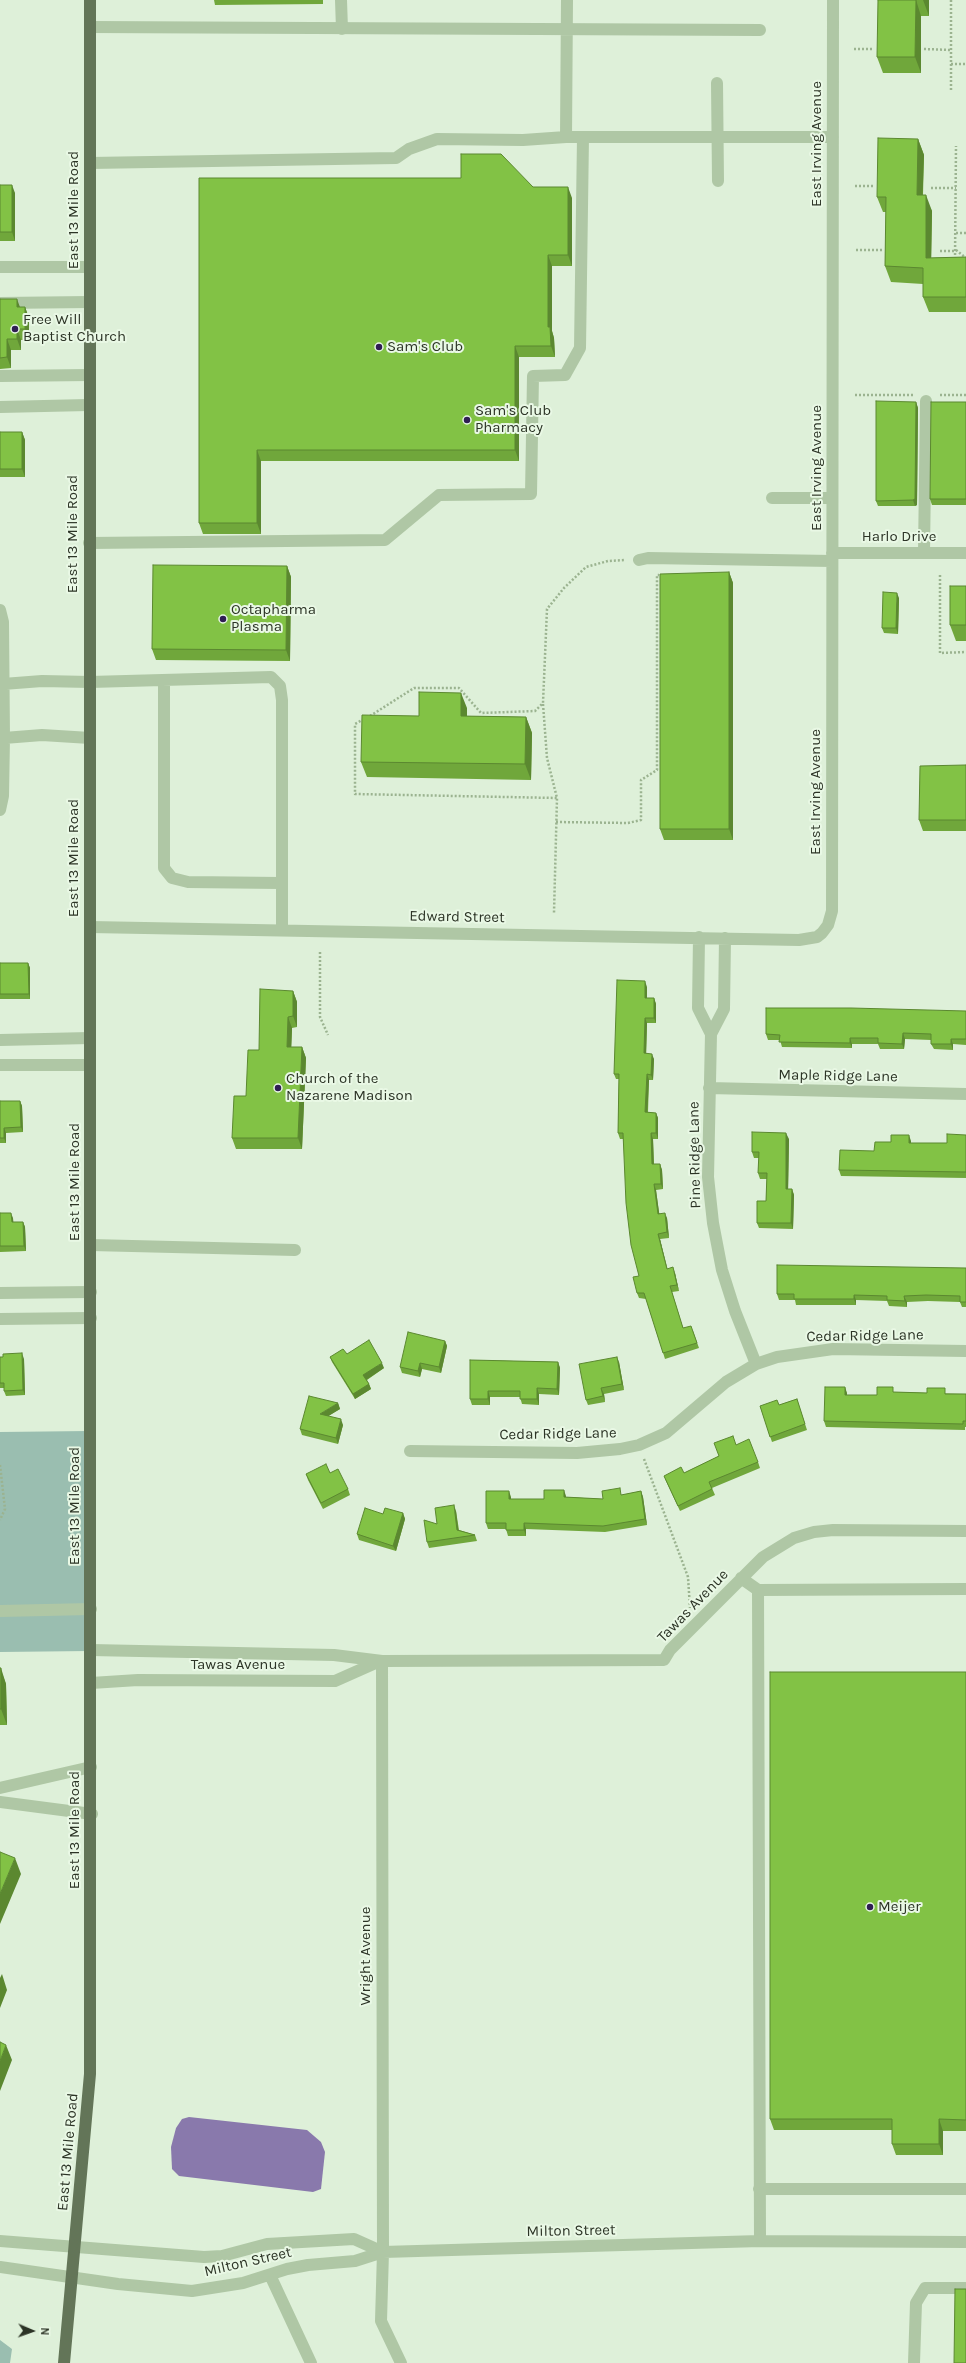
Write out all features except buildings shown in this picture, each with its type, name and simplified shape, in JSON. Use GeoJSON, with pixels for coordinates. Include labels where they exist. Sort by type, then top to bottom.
{"type":"FeatureCollection","features":[{"type":"Feature","properties":{"kind":"main road","name":"East 13 Mile Road"},"geometry":{"type":"LineString","coordinates":[[64,2363],[76,2246],[90,2074],[92,1814],[90,543],[88,405],[90,375],[90,0]]}},
{"type":"Feature","properties":{"kind":"street"},"geometry":{"type":"LineString","coordinates":[[341,0],[342,28]]}},
{"type":"Feature","properties":{"kind":"street"},"geometry":{"type":"LineString","coordinates":[[566,137],[567,0]]}},
{"type":"Feature","properties":{"kind":"street","name":"East Irving Avenue"},"geometry":{"type":"LineString","coordinates":[[822,933],[828,925],[832,911],[833,0]]}},
{"type":"Feature","properties":{"kind":"street"},"geometry":{"type":"LineString","coordinates":[[90,27],[760,30]]}},
{"type":"Feature","properties":{"kind":"street"},"geometry":{"type":"LineString","coordinates":[[717,83],[718,181]]}},
{"type":"Feature","properties":{"kind":"street"},"geometry":{"type":"LineString","coordinates":[[90,163],[396,158],[408,150],[437,139],[523,140],[566,137],[833,137]]}},
{"type":"Feature","properties":{"kind":"street"},"geometry":{"type":"LineString","coordinates":[[90,543],[385,540],[439,495],[531,494],[533,376],[565,375],[580,348],[584,137]]}},
{"type":"Feature","properties":{"kind":"street"},"geometry":{"type":"LineString","coordinates":[[0,267],[90,267]]}},
{"type":"Feature","properties":{"kind":"street"},"geometry":{"type":"LineString","coordinates":[[0,303],[90,302]]}},
{"type":"Feature","properties":{"kind":"street"},"geometry":{"type":"LineString","coordinates":[[0,376],[90,375]]}},
{"type":"Feature","properties":{"kind":"street"},"geometry":{"type":"LineString","coordinates":[[924,553],[926,401]]}},
{"type":"Feature","properties":{"kind":"street"},"geometry":{"type":"LineString","coordinates":[[0,407],[88,405]]}},
{"type":"Feature","properties":{"kind":"street"},"geometry":{"type":"LineString","coordinates":[[772,498],[832,498]]}},
{"type":"Feature","properties":{"kind":"street","name":"Harlo Drive"},"geometry":{"type":"LineString","coordinates":[[639,560],[648,558],[832,557],[924,553],[966,553]]}},
{"type":"Feature","properties":{"kind":"street"},"geometry":{"type":"LineString","coordinates":[[0,610],[3,622],[4,738],[3,796],[0,810]]}},
{"type":"Feature","properties":{"kind":"street"},"geometry":{"type":"LineString","coordinates":[[3,684],[42,680],[90,682],[271,677],[280,686],[282,700],[280,883],[282,929]]}},
{"type":"Feature","properties":{"kind":"street"},"geometry":{"type":"LineString","coordinates":[[164,680],[164,868],[172,878],[188,882],[280,883]]}},
{"type":"Feature","properties":{"kind":"street"},"geometry":{"type":"LineString","coordinates":[[4,738],[42,735],[90,738]]}},
{"type":"Feature","properties":{"kind":"street","name":"Edward Street"},"geometry":{"type":"LineString","coordinates":[[90,927],[282,929],[798,940],[817,937],[822,933]]}},
{"type":"Feature","properties":{"kind":"street","name":"Pine Ridge Lane"},"geometry":{"type":"LineString","coordinates":[[699,937],[698,1008],[711,1034]]}},
{"type":"Feature","properties":{"kind":"street","name":"Pine Ridge Lane"},"geometry":{"type":"LineString","coordinates":[[725,938],[724,1009],[711,1034],[708,1177],[717,1247],[728,1290],[756,1364]]}},
{"type":"Feature","properties":{"kind":"street"},"geometry":{"type":"LineString","coordinates":[[0,1040],[90,1038]]}},
{"type":"Feature","properties":{"kind":"street"},"geometry":{"type":"LineString","coordinates":[[0,1065],[90,1065]]}},
{"type":"Feature","properties":{"kind":"street","name":"Maple Ridge Lane"},"geometry":{"type":"LineString","coordinates":[[709,1088],[966,1094]]}},
{"type":"Feature","properties":{"kind":"street"},"geometry":{"type":"LineString","coordinates":[[91,1245],[295,1250]]}},
{"type":"Feature","properties":{"kind":"street"},"geometry":{"type":"LineString","coordinates":[[0,1293],[91,1292]]}},
{"type":"Feature","properties":{"kind":"street"},"geometry":{"type":"LineString","coordinates":[[0,1319],[91,1318]]}},
{"type":"Feature","properties":{"kind":"street","name":"Cedar Ridge Lane"},"geometry":{"type":"LineString","coordinates":[[410,1451],[577,1452],[620,1450],[639,1445],[666,1433],[726,1382],[756,1364],[793,1354],[833,1349],[966,1351]]}},
{"type":"Feature","properties":{"kind":"street","name":"Tawas Avenue"},"geometry":{"type":"LineString","coordinates":[[91,1650],[334,1655],[382,1661],[664,1660],[670,1650],[763,1557],[778,1546],[794,1538],[814,1532],[833,1530],[966,1531]]}},
{"type":"Feature","properties":{"kind":"street"},"geometry":{"type":"LineString","coordinates":[[741,1578],[758,1590],[966,1589]]}},
{"type":"Feature","properties":{"kind":"street"},"geometry":{"type":"LineString","coordinates":[[758,1590],[760,2241]]}},
{"type":"Feature","properties":{"kind":"street"},"geometry":{"type":"LineString","coordinates":[[0,1611],[91,1609]]}},
{"type":"Feature","properties":{"kind":"street","name":"Tawas Avenue"},"geometry":{"type":"LineString","coordinates":[[91,1683],[138,1680],[335,1681],[382,1661]]}},
{"type":"Feature","properties":{"kind":"street","name":"Wright Avenue"},"geometry":{"type":"LineString","coordinates":[[382,1661],[383,2252],[381,2321],[401,2363]]}},
{"type":"Feature","properties":{"kind":"street"},"geometry":{"type":"LineString","coordinates":[[0,1788],[91,1767]]}},
{"type":"Feature","properties":{"kind":"street"},"geometry":{"type":"LineString","coordinates":[[0,1802],[92,1814]]}},
{"type":"Feature","properties":{"kind":"street"},"geometry":{"type":"LineString","coordinates":[[759,2189],[966,2189]]}},
{"type":"Feature","properties":{"kind":"street","name":"Milton Street"},"geometry":{"type":"LineString","coordinates":[[0,2241],[204,2257],[222,2256],[267,2244],[354,2239],[383,2252]]}},
{"type":"Feature","properties":{"kind":"street","name":"Milton Street"},"geometry":{"type":"LineString","coordinates":[[0,2267],[72,2278],[192,2292],[243,2283],[308,2265],[355,2261],[383,2252],[760,2241],[966,2242]]}},
{"type":"Feature","properties":{"kind":"street"},"geometry":{"type":"LineString","coordinates":[[270,2275],[311,2363]]}},
{"type":"Feature","properties":{"kind":"street"},"geometry":{"type":"LineString","coordinates":[[914,2363],[916,2303],[925,2288],[966,2288]]}},
{"type":"Feature","properties":{"kind":"path"},"geometry":{"type":"LineString","coordinates":[[951,0],[951,90]]}},
{"type":"Feature","properties":{"kind":"path"},"geometry":{"type":"LineString","coordinates":[[854,49],[874,49]]}},
{"type":"Feature","properties":{"kind":"path"},"geometry":{"type":"LineString","coordinates":[[924,49],[951,50]]}},
{"type":"Feature","properties":{"kind":"path"},"geometry":{"type":"LineString","coordinates":[[951,64],[966,64]]}},
{"type":"Feature","properties":{"kind":"path"},"geometry":{"type":"LineString","coordinates":[[956,146],[956,265]]}},
{"type":"Feature","properties":{"kind":"path"},"geometry":{"type":"LineString","coordinates":[[855,186],[875,186]]}},
{"type":"Feature","properties":{"kind":"path"},"geometry":{"type":"LineString","coordinates":[[931,188],[956,188]]}},
{"type":"Feature","properties":{"kind":"path"},"geometry":{"type":"LineString","coordinates":[[956,233],[966,233]]}},
{"type":"Feature","properties":{"kind":"path"},"geometry":{"type":"LineString","coordinates":[[856,250],[883,250]]}},
{"type":"Feature","properties":{"kind":"path"},"geometry":{"type":"LineString","coordinates":[[940,251],[956,250],[966,258]]}},
{"type":"Feature","properties":{"kind":"path"},"geometry":{"type":"LineString","coordinates":[[554,913],[557,798],[547,758],[543,703],[547,609],[564,588],[586,568],[608,561],[639,560]]}},
{"type":"Feature","properties":{"kind":"path"},"geometry":{"type":"LineString","coordinates":[[556,822],[628,823],[641,820],[641,780],[657,770],[657,574],[665,575]]}},
{"type":"Feature","properties":{"kind":"path"},"geometry":{"type":"LineString","coordinates":[[940,575],[940,653],[966,652]]}},
{"type":"Feature","properties":{"kind":"path"},"geometry":{"type":"LineString","coordinates":[[543,703],[535,711],[482,713],[459,688],[414,688],[355,724],[355,794],[557,798]]}},
{"type":"Feature","properties":{"kind":"path"},"geometry":{"type":"LineString","coordinates":[[320,952],[320,1017],[328,1035]]}},
{"type":"Feature","properties":{"kind":"path"},"geometry":{"type":"LineString","coordinates":[[643,1457],[688,1577],[690,1612]]}},
{"type":"Feature","properties":{"kind":"path"},"geometry":{"type":"LineString","coordinates":[[0,1465],[5,1509],[0,1520]]}},
{"type":"Feature","properties":{"kind":"green space"},"geometry":{"type":"Polygon","coordinates":[[[89,1431],[89,1651],[0,1652],[0,1432],[89,1431]]]}},
{"type":"Feature","properties":{"kind":"green space"},"geometry":{"type":"Polygon","coordinates":[[[0,2340],[12,2349],[10,2363],[0,2363],[0,2340]]]}},
{"type":"Feature","properties":{"kind":"shaded area"},"geometry":{"type":"Polygon","coordinates":[[[189,2117],[307,2130],[321,2142],[325,2152],[321,2189],[313,2192],[179,2176],[172,2169],[171,2147],[176,2128],[182,2119],[189,2117]]]}},
{"type":"Feature","properties":{"kind":"place","name":"Free Will Baptist Church"},"geometry":{"type":"Point","coordinates":[15,329]}},
{"type":"Feature","properties":{"kind":"place","name":"Sam's Club"},"geometry":{"type":"Point","coordinates":[379,347]}},
{"type":"Feature","properties":{"kind":"place","name":"Sam's Club Pharmacy"},"geometry":{"type":"Point","coordinates":[467,420]}},
{"type":"Feature","properties":{"kind":"place","name":"Octapharma Plasma"},"geometry":{"type":"Point","coordinates":[223,619]}},
{"type":"Feature","properties":{"kind":"place","name":"Church of the Nazarene Madison"},"geometry":{"type":"Point","coordinates":[278,1088]}},
{"type":"Feature","properties":{"kind":"place","name":"Meijer"},"geometry":{"type":"Point","coordinates":[870,1907]}}]}
